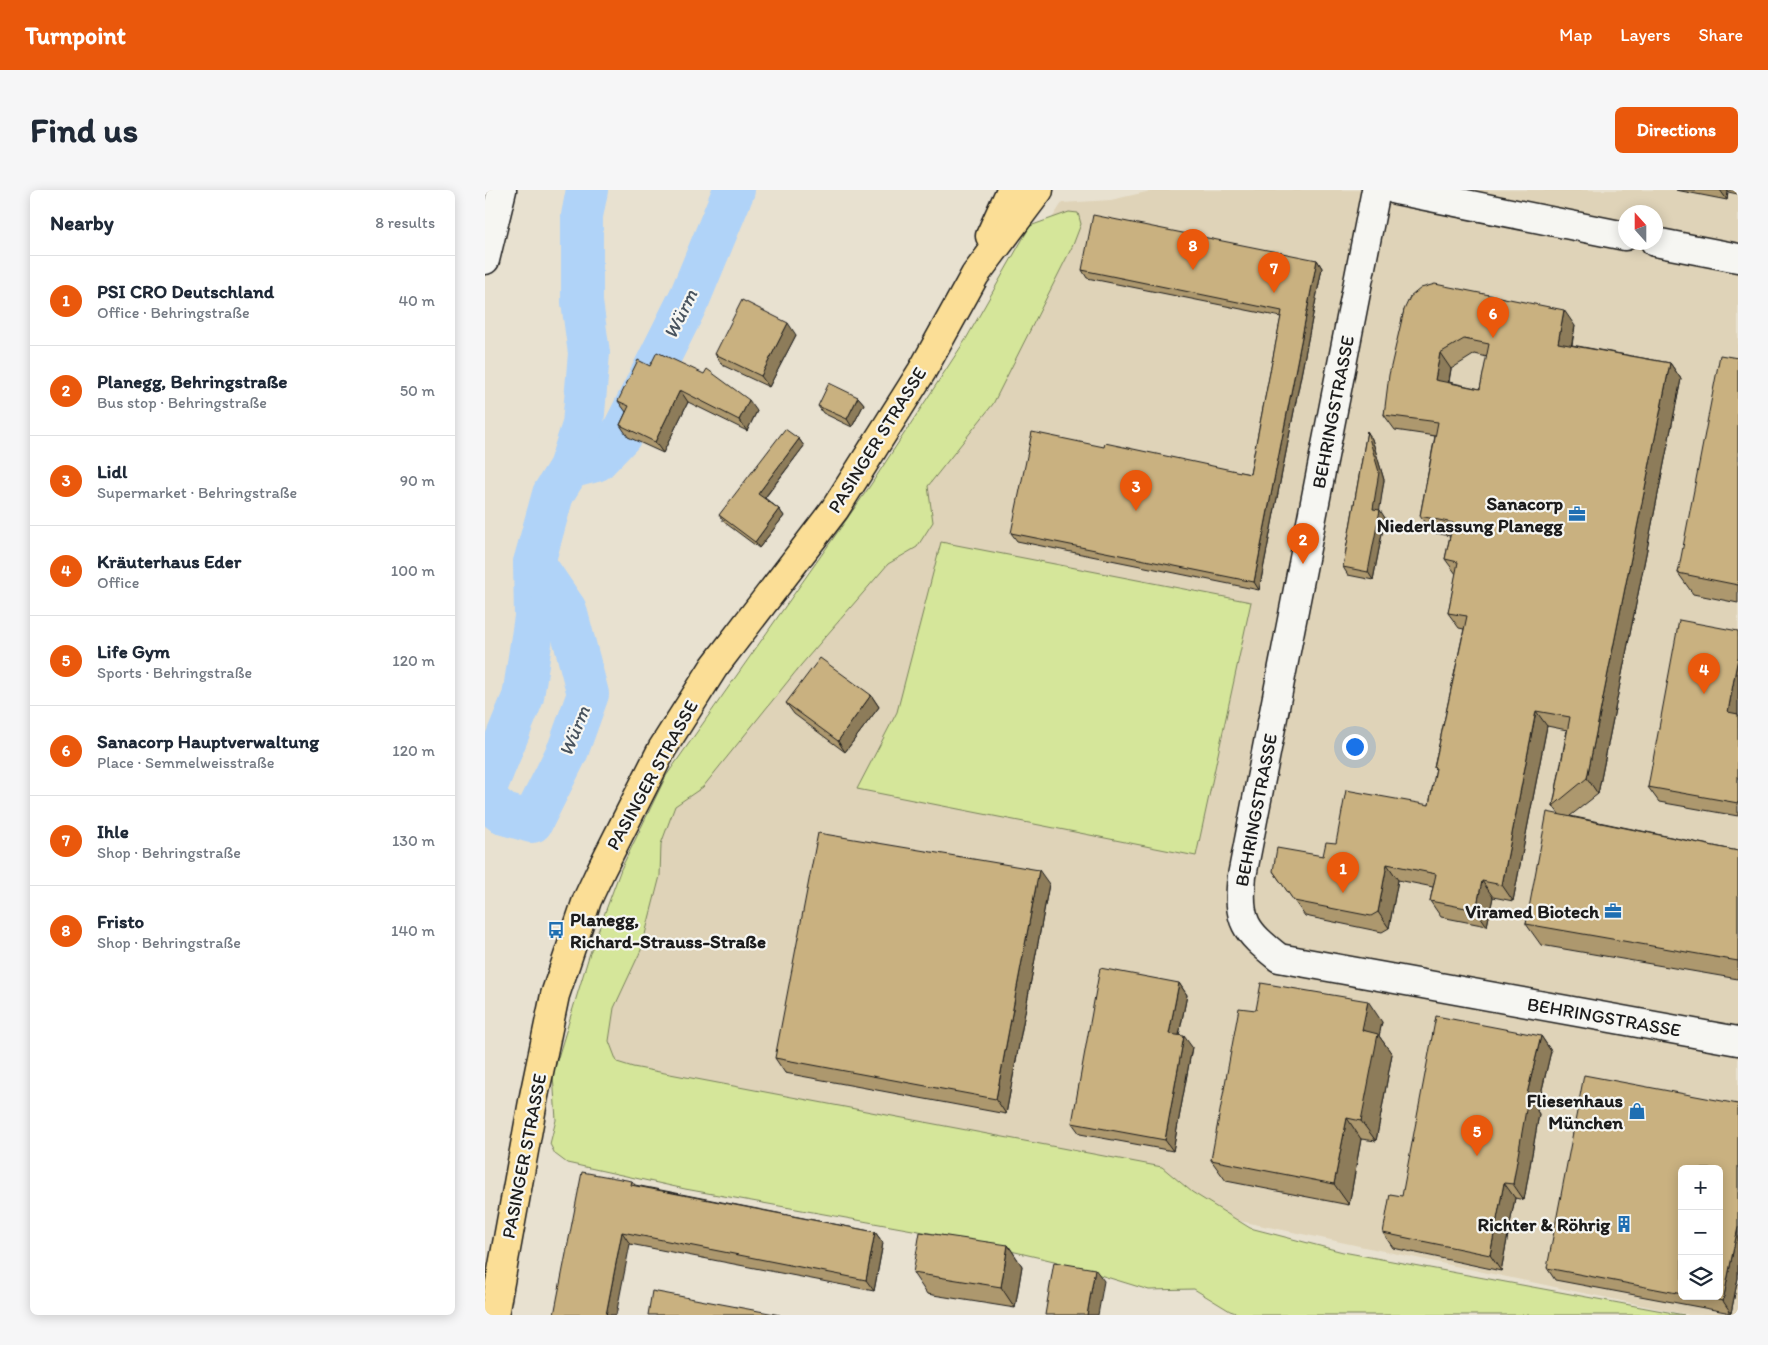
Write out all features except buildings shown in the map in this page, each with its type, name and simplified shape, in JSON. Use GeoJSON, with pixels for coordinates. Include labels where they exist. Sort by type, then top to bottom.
{"type":"FeatureCollection","features":[{"type":"Feature","properties":{"kind":"main road","name":"PASINGER STRASSE"},"geometry":{"type":"LineString","coordinates":[[975,275],[996,219],[1011,190]]}},
{"type":"Feature","properties":{"kind":"main road","name":"PASINGER STRASSE"},"geometry":{"type":"LineString","coordinates":[[494,1315],[534,1096],[555,994],[588,897],[662,749],[714,667],[835,509],[922,371],[975,275],[1039,190]]}},
{"type":"Feature","properties":{"kind":"street"},"geometry":{"type":"LineString","coordinates":[[485,260],[502,190]]}},
{"type":"Feature","properties":{"kind":"street","name":"BEHRINGSTRASSE"},"geometry":{"type":"LineString","coordinates":[[1376,190],[1242,876],[1239,903],[1245,923],[1253,937],[1279,958],[1738,1041]]}},
{"type":"Feature","properties":{"kind":"street"},"geometry":{"type":"LineString","coordinates":[[1396,190],[1618,235]]}},
{"type":"Feature","properties":{"kind":"street"},"geometry":{"type":"LineString","coordinates":[[1663,244],[1738,258]]}},
{"type":"Feature","properties":{"kind":"shaded area"},"geometry":{"type":"Polygon","coordinates":[[[1155,190],[1738,190],[1738,1315],[1689,1315],[576,1082],[583,1046],[688,770],[1062,203],[1111,200],[1155,190]]]}},
{"type":"Feature","properties":{"kind":"green space"},"geometry":{"type":"Polygon","coordinates":[[[1069,212],[1078,213],[1081,224],[1073,245],[993,404],[928,486],[933,522],[917,547],[888,564],[801,665],[703,787],[675,806],[661,844],[660,876],[641,950],[614,1008],[609,1041],[617,1062],[633,1067],[1162,1167],[1192,1192],[1250,1228],[1343,1252],[1684,1315],[1242,1315],[1230,1311],[1194,1289],[1149,1290],[1054,1261],[946,1236],[685,1189],[567,1163],[555,1154],[550,1144],[556,1120],[553,1074],[589,956],[621,869],[666,776],[870,486],[966,339],[1030,226],[1069,212]]]}},
{"type":"Feature","properties":{"kind":"green space"},"geometry":{"type":"Polygon","coordinates":[[[941,542],[1251,602],[1196,856],[857,789],[897,712],[941,542]]]}},
{"type":"Feature","properties":{"kind":"waterway","name":"Würm"},"geometry":{"type":"LineString","coordinates":[[485,791],[523,697],[535,617],[534,563],[553,494],[569,468],[583,425],[589,353],[582,302],[582,216],[587,190]]}},
{"type":"Feature","properties":{"kind":"waterway","name":"Würm"},"geometry":{"type":"LineString","coordinates":[[569,468],[596,461],[621,435],[690,297],[734,190]]}},
{"type":"Feature","properties":{"kind":"waterway","name":"Würm"},"geometry":{"type":"LineString","coordinates":[[485,799],[504,814],[532,822],[568,750],[588,694],[566,610],[534,563]]}},
{"type":"Feature","properties":{"kind":"place","name":"Fristo"},"geometry":{"type":"Point","coordinates":[1193,270]}},
{"type":"Feature","properties":{"kind":"place","name":"Ihle"},"geometry":{"type":"Point","coordinates":[1274,293]}},
{"type":"Feature","properties":{"kind":"place","name":"Sanacorp Hauptverwaltung"},"geometry":{"type":"Point","coordinates":[1493,338]}},
{"type":"Feature","properties":{"kind":"place","name":"Lidl"},"geometry":{"type":"Point","coordinates":[1136,511]}},
{"type":"Feature","properties":{"kind":"place","name":"Sanacorp Niederlassung Planegg"},"geometry":{"type":"Point","coordinates":[1577,514]}},
{"type":"Feature","properties":{"kind":"place","name":"Planegg, Behringstraße"},"geometry":{"type":"Point","coordinates":[1303,564]}},
{"type":"Feature","properties":{"kind":"place","name":"Kräuterhaus Eder"},"geometry":{"type":"Point","coordinates":[1704,694]}},
{"type":"Feature","properties":{"kind":"place","name":"PSI CRO Deutschland"},"geometry":{"type":"Point","coordinates":[1343,893]}},
{"type":"Feature","properties":{"kind":"place","name":"Viramed Biotech"},"geometry":{"type":"Point","coordinates":[1613,911]}},
{"type":"Feature","properties":{"kind":"place","name":"Planegg, Richard-Strauss-Straße"},"geometry":{"type":"Point","coordinates":[556,930]}},
{"type":"Feature","properties":{"kind":"place","name":"Fliesenhaus München"},"geometry":{"type":"Point","coordinates":[1637,1111]}},
{"type":"Feature","properties":{"kind":"place","name":"Life Gym"},"geometry":{"type":"Point","coordinates":[1477,1156]}},
{"type":"Feature","properties":{"kind":"place","name":"Richter & Röhrig"},"geometry":{"type":"Point","coordinates":[1624,1224]}}]}
